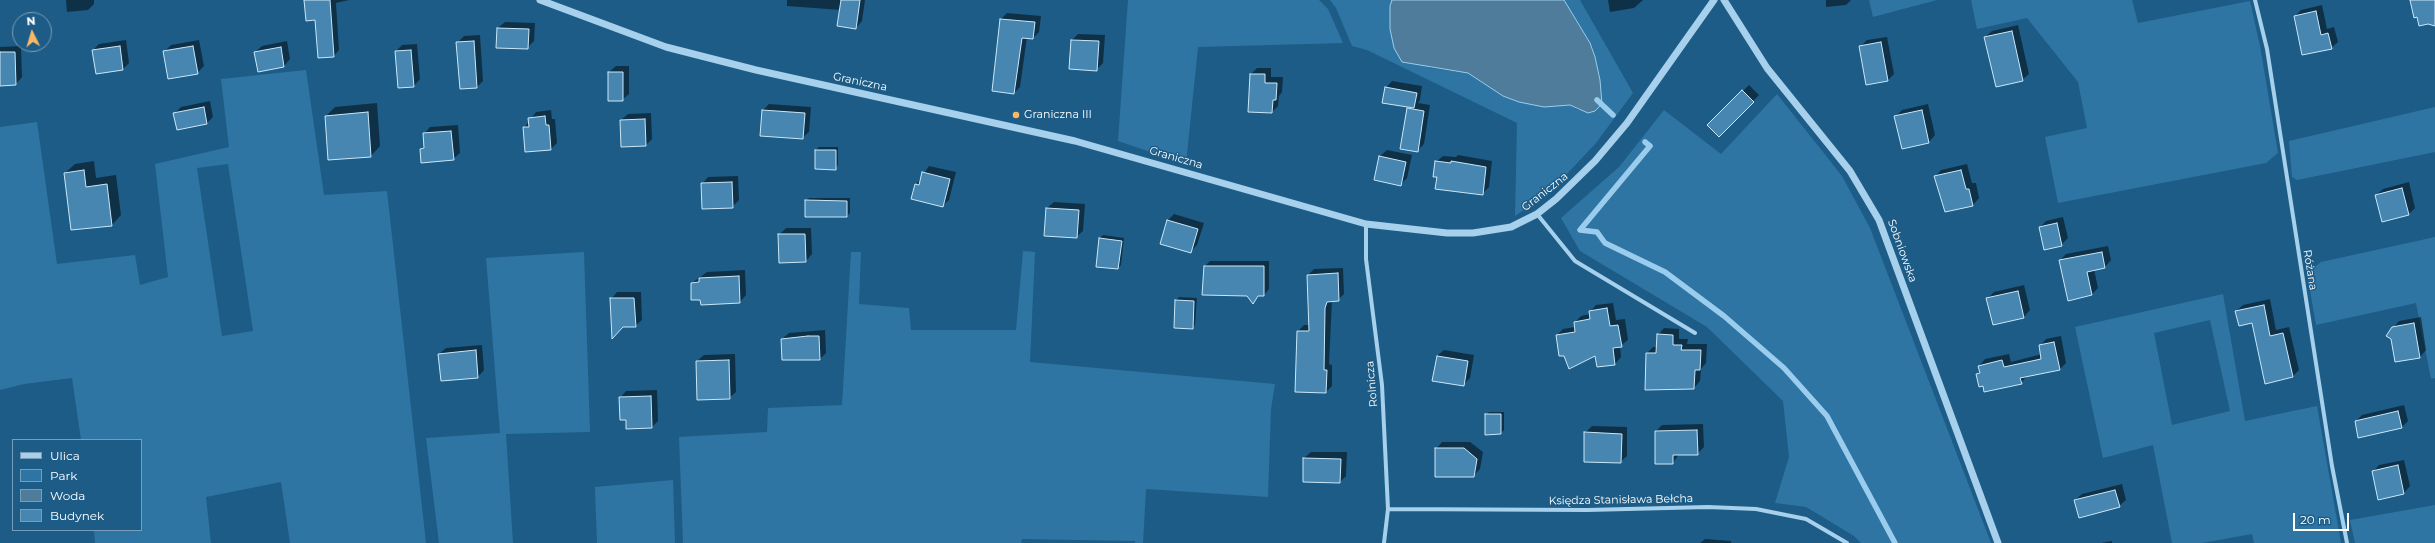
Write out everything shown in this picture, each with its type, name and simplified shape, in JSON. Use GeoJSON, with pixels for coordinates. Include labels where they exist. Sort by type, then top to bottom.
{"type":"FeatureCollection","features":[{"type":"Feature","properties":{"kind":"street","name":"Graniczna"},"geometry":{"type":"LineString","coordinates":[[540,0],[666,47],[756,70],[1075,141],[1366,224],[1410,230],[1473,233],[1511,227],[1537,214],[1571,186],[1595,161],[1627,123],[1714,0]]}},
{"type":"Feature","properties":{"kind":"street","name":"Sobniowska"},"geometry":{"type":"LineString","coordinates":[[1724,0],[1767,68],[1850,171],[1879,220],[1998,543]]}},
{"type":"Feature","properties":{"kind":"street","name":"Różana"},"geometry":{"type":"LineString","coordinates":[[2255,0],[2267,49],[2330,459],[2347,543]]}},
{"type":"Feature","properties":{"kind":"street"},"geometry":{"type":"LineString","coordinates":[[1537,214],[1575,261],[1695,333]]}},
{"type":"Feature","properties":{"kind":"street","name":"Rolnicza"},"geometry":{"type":"LineString","coordinates":[[1366,224],[1366,259],[1382,385],[1388,509],[1384,543]]}},
{"type":"Feature","properties":{"kind":"street","name":"Księdza Stanisława Bełcha"},"geometry":{"type":"LineString","coordinates":[[1388,509],[1587,510],[1708,507],[1756,509],[1806,519],[1847,543]]}},
{"type":"Feature","properties":{"kind":"green space"},"geometry":{"type":"Polygon","coordinates":[[[1128,0],[1319,0],[1328,9],[1343,43],[1198,47],[1186,164],[1118,141],[1128,0]]]}},
{"type":"Feature","properties":{"kind":"green space"},"geometry":{"type":"Polygon","coordinates":[[[1330,0],[1392,0],[1390,6],[1430,68],[1468,73],[1503,96],[1570,105],[1578,110],[1602,104],[1600,80],[1590,43],[1564,0],[1580,0],[1633,93],[1596,143],[1550,192],[1515,216],[1517,123],[1367,50],[1352,46],[1336,8],[1330,0]]]}},
{"type":"Feature","properties":{"kind":"green space"},"geometry":{"type":"Polygon","coordinates":[[[1869,0],[1937,0],[1873,17],[1869,0]]]}},
{"type":"Feature","properties":{"kind":"green space"},"geometry":{"type":"Polygon","coordinates":[[[1971,0],[2132,0],[2138,23],[2250,1],[2260,46],[2278,153],[2266,163],[2058,203],[2045,137],[2087,128],[2078,82],[2027,18],[1977,29],[1971,0]]]}},
{"type":"Feature","properties":{"kind":"green space"},"geometry":{"type":"Polygon","coordinates":[[[306,70],[324,195],[387,191],[426,543],[290,543],[281,482],[206,497],[211,543],[95,543],[94,531],[142,531],[142,439],[81,439],[72,378],[24,384],[0,390],[0,127],[37,122],[57,264],[135,255],[140,285],[168,277],[155,164],[229,147],[221,79],[306,70]],[[228,164],[197,168],[222,336],[253,331],[228,164]]]}},
{"type":"Feature","properties":{"kind":"green space"},"geometry":{"type":"Polygon","coordinates":[[[1777,94],[1842,176],[1870,228],[1991,543],[1861,543],[1854,536],[1806,507],[1775,503],[1789,457],[1783,401],[1707,327],[1580,251],[1561,218],[1619,167],[1664,110],[1721,154],[1777,94]]]}},
{"type":"Feature","properties":{"kind":"green space"},"geometry":{"type":"Polygon","coordinates":[[[2435,107],[2435,152],[2297,180],[2292,177],[2289,141],[2435,107]]]}},
{"type":"Feature","properties":{"kind":"green space"},"geometry":{"type":"Polygon","coordinates":[[[2435,237],[2435,378],[2431,379],[2416,303],[2316,325],[2307,273],[2321,262],[2435,237]]]}},
{"type":"Feature","properties":{"kind":"green space"},"geometry":{"type":"Polygon","coordinates":[[[1023,251],[1035,252],[1030,362],[1275,384],[1271,409],[1268,497],[1146,489],[1143,543],[1135,543],[1135,541],[1022,539],[1021,543],[683,543],[679,437],[767,432],[768,408],[842,405],[851,252],[861,252],[859,304],[909,308],[911,330],[1016,330],[1023,251]]]}},
{"type":"Feature","properties":{"kind":"green space"},"geometry":{"type":"Polygon","coordinates":[[[584,252],[590,432],[506,434],[513,543],[439,543],[426,438],[500,433],[486,258],[584,252]]]}},
{"type":"Feature","properties":{"kind":"green space"},"geometry":{"type":"Polygon","coordinates":[[[2223,294],[2245,421],[2317,406],[2341,543],[2254,543],[2252,534],[2202,543],[2172,543],[2153,445],[2103,458],[2075,327],[2223,294]],[[2210,320],[2154,333],[2172,425],[2230,411],[2210,320]]]}},
{"type":"Feature","properties":{"kind":"green space"},"geometry":{"type":"Polygon","coordinates":[[[673,480],[675,543],[597,543],[595,487],[673,480]]]}},
{"type":"Feature","properties":{"kind":"green space"},"geometry":{"type":"Polygon","coordinates":[[[2435,505],[2435,543],[2355,543],[2350,520],[2435,505]]]}},
{"type":"Feature","properties":{"kind":"water"},"geometry":{"type":"Polygon","coordinates":[[[1392,0],[1564,0],[1590,43],[1600,80],[1602,104],[1595,111],[1588,113],[1570,105],[1544,107],[1519,102],[1503,96],[1468,73],[1402,62],[1394,48],[1390,29],[1390,6],[1392,0]]]}},
{"type":"Feature","properties":{"kind":"building"},"geometry":{"type":"Polygon","coordinates":[[[304,0],[330,0],[334,57],[318,58],[315,20],[306,21],[304,0]]]}},
{"type":"Feature","properties":{"kind":"building"},"geometry":{"type":"Polygon","coordinates":[[[841,0],[860,0],[856,29],[837,26],[841,0]]]}},
{"type":"Feature","properties":{"kind":"building"},"geometry":{"type":"Polygon","coordinates":[[[2410,0],[2435,0],[2435,26],[2428,24],[2419,26],[2417,17],[2414,18],[2410,0]]]}},
{"type":"Feature","properties":{"kind":"building"},"geometry":{"type":"Polygon","coordinates":[[[2316,11],[2321,35],[2328,33],[2332,49],[2302,55],[2294,16],[2316,11]]]}},
{"type":"Feature","properties":{"kind":"building"},"geometry":{"type":"Polygon","coordinates":[[[1000,19],[1035,22],[1033,39],[1022,38],[1014,94],[992,91],[1000,19]]]}},
{"type":"Feature","properties":{"kind":"building"},"geometry":{"type":"Polygon","coordinates":[[[497,28],[529,29],[528,49],[496,48],[497,28]]]}},
{"type":"Feature","properties":{"kind":"building"},"geometry":{"type":"Polygon","coordinates":[[[2012,31],[2023,81],[1996,87],[1984,37],[2012,31]]]}},
{"type":"Feature","properties":{"kind":"building"},"geometry":{"type":"Polygon","coordinates":[[[1071,40],[1099,41],[1097,71],[1069,69],[1071,40]]]}},
{"type":"Feature","properties":{"kind":"building"},"geometry":{"type":"Polygon","coordinates":[[[474,41],[477,88],[460,89],[456,42],[474,41]]]}},
{"type":"Feature","properties":{"kind":"building"},"geometry":{"type":"Polygon","coordinates":[[[1881,42],[1888,81],[1866,85],[1859,46],[1881,42]]]}},
{"type":"Feature","properties":{"kind":"building"},"geometry":{"type":"Polygon","coordinates":[[[120,46],[123,70],[96,74],[92,50],[120,46]]]}},
{"type":"Feature","properties":{"kind":"building"},"geometry":{"type":"Polygon","coordinates":[[[193,46],[198,74],[168,79],[163,51],[193,46]]]}},
{"type":"Feature","properties":{"kind":"building"},"geometry":{"type":"Polygon","coordinates":[[[281,47],[284,67],[258,72],[254,52],[281,47]]]}},
{"type":"Feature","properties":{"kind":"building"},"geometry":{"type":"Polygon","coordinates":[[[411,50],[414,87],[398,88],[395,51],[411,50]]]}},
{"type":"Feature","properties":{"kind":"building"},"geometry":{"type":"Polygon","coordinates":[[[0,52],[15,52],[16,85],[0,86],[0,52]]]}},
{"type":"Feature","properties":{"kind":"building"},"geometry":{"type":"Polygon","coordinates":[[[608,72],[623,72],[623,101],[608,101],[608,72]]]}},
{"type":"Feature","properties":{"kind":"building"},"geometry":{"type":"Polygon","coordinates":[[[1250,74],[1265,74],[1265,83],[1277,83],[1276,100],[1273,100],[1272,113],[1248,112],[1250,74]]]}},
{"type":"Feature","properties":{"kind":"building"},"geometry":{"type":"Polygon","coordinates":[[[1385,87],[1417,93],[1414,108],[1382,103],[1385,87]]]}},
{"type":"Feature","properties":{"kind":"building"},"geometry":{"type":"Polygon","coordinates":[[[1742,90],[1754,102],[1719,137],[1707,125],[1742,90]]]}},
{"type":"Feature","properties":{"kind":"building"},"geometry":{"type":"Polygon","coordinates":[[[204,107],[207,124],[177,130],[173,113],[204,107]]]}},
{"type":"Feature","properties":{"kind":"building"},"geometry":{"type":"Polygon","coordinates":[[[1407,108],[1424,111],[1418,152],[1400,149],[1407,108]]]}},
{"type":"Feature","properties":{"kind":"building"},"geometry":{"type":"Polygon","coordinates":[[[762,110],[805,113],[803,139],[760,136],[762,110]]]}},
{"type":"Feature","properties":{"kind":"building"},"geometry":{"type":"Polygon","coordinates":[[[1922,110],[1929,143],[1902,149],[1894,116],[1922,110]]]}},
{"type":"Feature","properties":{"kind":"building"},"geometry":{"type":"Polygon","coordinates":[[[368,112],[371,157],[328,160],[325,116],[368,112]]]}},
{"type":"Feature","properties":{"kind":"building"},"geometry":{"type":"Polygon","coordinates":[[[545,116],[546,125],[549,125],[551,150],[525,152],[523,127],[529,127],[528,118],[545,116]]]}},
{"type":"Feature","properties":{"kind":"building"},"geometry":{"type":"Polygon","coordinates":[[[645,119],[646,146],[621,147],[620,120],[645,119]]]}},
{"type":"Feature","properties":{"kind":"building"},"geometry":{"type":"Polygon","coordinates":[[[451,131],[454,160],[421,163],[420,149],[424,148],[423,133],[451,131]]]}},
{"type":"Feature","properties":{"kind":"building"},"geometry":{"type":"Polygon","coordinates":[[[815,150],[836,150],[836,170],[815,169],[815,150]]]}},
{"type":"Feature","properties":{"kind":"building"},"geometry":{"type":"Polygon","coordinates":[[[1379,156],[1406,162],[1401,186],[1374,180],[1379,156]]]}},
{"type":"Feature","properties":{"kind":"building"},"geometry":{"type":"Polygon","coordinates":[[[1435,161],[1451,163],[1451,161],[1486,167],[1483,195],[1435,189],[1437,177],[1433,177],[1435,161]]]}},
{"type":"Feature","properties":{"kind":"building"},"geometry":{"type":"Polygon","coordinates":[[[84,170],[86,187],[107,184],[112,226],[71,230],[64,173],[84,170]]]}},
{"type":"Feature","properties":{"kind":"building"},"geometry":{"type":"Polygon","coordinates":[[[1961,170],[1966,189],[1969,189],[1973,206],[1945,212],[1934,176],[1961,170]]]}},
{"type":"Feature","properties":{"kind":"building"},"geometry":{"type":"Polygon","coordinates":[[[922,172],[950,179],[943,207],[911,199],[915,184],[919,185],[922,172]]]}},
{"type":"Feature","properties":{"kind":"building"},"geometry":{"type":"Polygon","coordinates":[[[732,182],[733,208],[702,209],[701,183],[732,182]]]}},
{"type":"Feature","properties":{"kind":"building"},"geometry":{"type":"Polygon","coordinates":[[[2402,188],[2409,215],[2382,222],[2375,195],[2402,188]]]}},
{"type":"Feature","properties":{"kind":"building"},"geometry":{"type":"Polygon","coordinates":[[[805,200],[847,201],[847,217],[805,217],[805,200]]]}},
{"type":"Feature","properties":{"kind":"building"},"geometry":{"type":"Polygon","coordinates":[[[1046,208],[1079,210],[1077,238],[1044,236],[1046,208]]]}},
{"type":"Feature","properties":{"kind":"building"},"geometry":{"type":"Polygon","coordinates":[[[1167,220],[1198,229],[1191,253],[1160,244],[1167,220]]]}},
{"type":"Feature","properties":{"kind":"building"},"geometry":{"type":"Polygon","coordinates":[[[2057,223],[2062,246],[2044,250],[2039,227],[2057,223]]]}},
{"type":"Feature","properties":{"kind":"building"},"geometry":{"type":"Polygon","coordinates":[[[778,234],[805,234],[806,262],[779,263],[778,234]]]}},
{"type":"Feature","properties":{"kind":"building"},"geometry":{"type":"Polygon","coordinates":[[[1099,238],[1122,241],[1118,269],[1096,267],[1099,238]]]}},
{"type":"Feature","properties":{"kind":"building"},"geometry":{"type":"Polygon","coordinates":[[[2102,252],[2105,268],[2087,272],[2092,295],[2068,301],[2059,260],[2102,252]]]}},
{"type":"Feature","properties":{"kind":"building"},"geometry":{"type":"Polygon","coordinates":[[[1204,266],[1264,266],[1264,296],[1258,296],[1253,304],[1247,296],[1202,295],[1204,266]]]}},
{"type":"Feature","properties":{"kind":"building"},"geometry":{"type":"Polygon","coordinates":[[[1338,273],[1339,301],[1327,302],[1325,308],[1324,370],[1327,370],[1326,393],[1295,392],[1297,331],[1309,331],[1307,275],[1338,273]]]}},
{"type":"Feature","properties":{"kind":"building"},"geometry":{"type":"Polygon","coordinates":[[[739,276],[740,303],[701,305],[700,300],[691,300],[691,283],[699,282],[699,278],[739,276]]]}},
{"type":"Feature","properties":{"kind":"building"},"geometry":{"type":"Polygon","coordinates":[[[2018,291],[2024,318],[1993,325],[1986,298],[2018,291]]]}},
{"type":"Feature","properties":{"kind":"building"},"geometry":{"type":"Polygon","coordinates":[[[610,298],[634,298],[636,327],[623,327],[612,339],[610,298]]]}},
{"type":"Feature","properties":{"kind":"building"},"geometry":{"type":"Polygon","coordinates":[[[1175,300],[1194,301],[1193,329],[1174,328],[1175,300]]]}},
{"type":"Feature","properties":{"kind":"building"},"geometry":{"type":"Polygon","coordinates":[[[2264,305],[2270,336],[2283,333],[2293,377],[2265,384],[2252,323],[2239,326],[2235,311],[2264,305]]]}},
{"type":"Feature","properties":{"kind":"building"},"geometry":{"type":"Polygon","coordinates":[[[1607,308],[1610,326],[1618,325],[1622,347],[1613,348],[1615,365],[1597,367],[1595,356],[1569,369],[1564,356],[1559,356],[1556,335],[1575,332],[1574,322],[1590,319],[1589,311],[1607,308]]]}},
{"type":"Feature","properties":{"kind":"building"},"geometry":{"type":"Polygon","coordinates":[[[2414,323],[2420,358],[2395,362],[2391,339],[2386,336],[2392,327],[2414,323]]]}},
{"type":"Feature","properties":{"kind":"building"},"geometry":{"type":"Polygon","coordinates":[[[1657,334],[1673,335],[1673,345],[1682,345],[1681,350],[1701,350],[1700,370],[1695,370],[1694,389],[1645,390],[1646,353],[1656,353],[1657,334]]]}},
{"type":"Feature","properties":{"kind":"building"},"geometry":{"type":"Polygon","coordinates":[[[819,336],[820,360],[782,360],[781,339],[819,336]]]}},
{"type":"Feature","properties":{"kind":"building"},"geometry":{"type":"Polygon","coordinates":[[[2054,342],[2060,370],[2020,378],[2022,384],[1984,392],[1983,386],[1979,387],[1976,374],[1980,373],[1978,366],[2002,360],[2004,367],[2041,359],[2039,345],[2054,342]]]}},
{"type":"Feature","properties":{"kind":"building"},"geometry":{"type":"Polygon","coordinates":[[[476,350],[478,378],[441,381],[438,354],[476,350]]]}},
{"type":"Feature","properties":{"kind":"building"},"geometry":{"type":"Polygon","coordinates":[[[1437,356],[1468,361],[1464,386],[1432,381],[1437,356]]]}},
{"type":"Feature","properties":{"kind":"building"},"geometry":{"type":"Polygon","coordinates":[[[729,360],[730,399],[697,400],[696,361],[729,360]]]}},
{"type":"Feature","properties":{"kind":"building"},"geometry":{"type":"Polygon","coordinates":[[[651,396],[652,428],[626,429],[626,420],[620,420],[619,397],[651,396]]]}},
{"type":"Feature","properties":{"kind":"building"},"geometry":{"type":"Polygon","coordinates":[[[2398,411],[2402,428],[2358,438],[2355,421],[2398,411]]]}},
{"type":"Feature","properties":{"kind":"building"},"geometry":{"type":"Polygon","coordinates":[[[1485,414],[1501,414],[1501,434],[1485,435],[1485,414]]]}},
{"type":"Feature","properties":{"kind":"building"},"geometry":{"type":"Polygon","coordinates":[[[1697,430],[1698,455],[1673,455],[1673,464],[1655,464],[1655,431],[1697,430]]]}},
{"type":"Feature","properties":{"kind":"building"},"geometry":{"type":"Polygon","coordinates":[[[1584,432],[1622,434],[1621,463],[1584,462],[1584,432]]]}},
{"type":"Feature","properties":{"kind":"building"},"geometry":{"type":"Polygon","coordinates":[[[1435,448],[1464,448],[1477,459],[1474,477],[1435,477],[1435,448]]]}},
{"type":"Feature","properties":{"kind":"building"},"geometry":{"type":"Polygon","coordinates":[[[1303,458],[1341,459],[1340,483],[1303,482],[1303,458]]]}},
{"type":"Feature","properties":{"kind":"building"},"geometry":{"type":"Polygon","coordinates":[[[2398,465],[2404,494],[2378,500],[2372,471],[2398,465]]]}},
{"type":"Feature","properties":{"kind":"building"},"geometry":{"type":"Polygon","coordinates":[[[2115,490],[2120,507],[2079,518],[2074,500],[2115,490]]]}},
{"type":"Feature","properties":{"kind":"waterway"},"geometry":{"type":"LineString","coordinates":[[1597,100],[1613,115]]}},
{"type":"Feature","properties":{"kind":"waterway"},"geometry":{"type":"LineString","coordinates":[[1645,142],[1650,146],[1580,230],[1597,232],[1605,243],[1665,272],[1724,316],[1784,368],[1827,416],[1895,543]]}},
{"type":"Feature","properties":{"kind":"place","name":"Graniczna III"},"geometry":{"type":"Point","coordinates":[1016,115]}}]}
